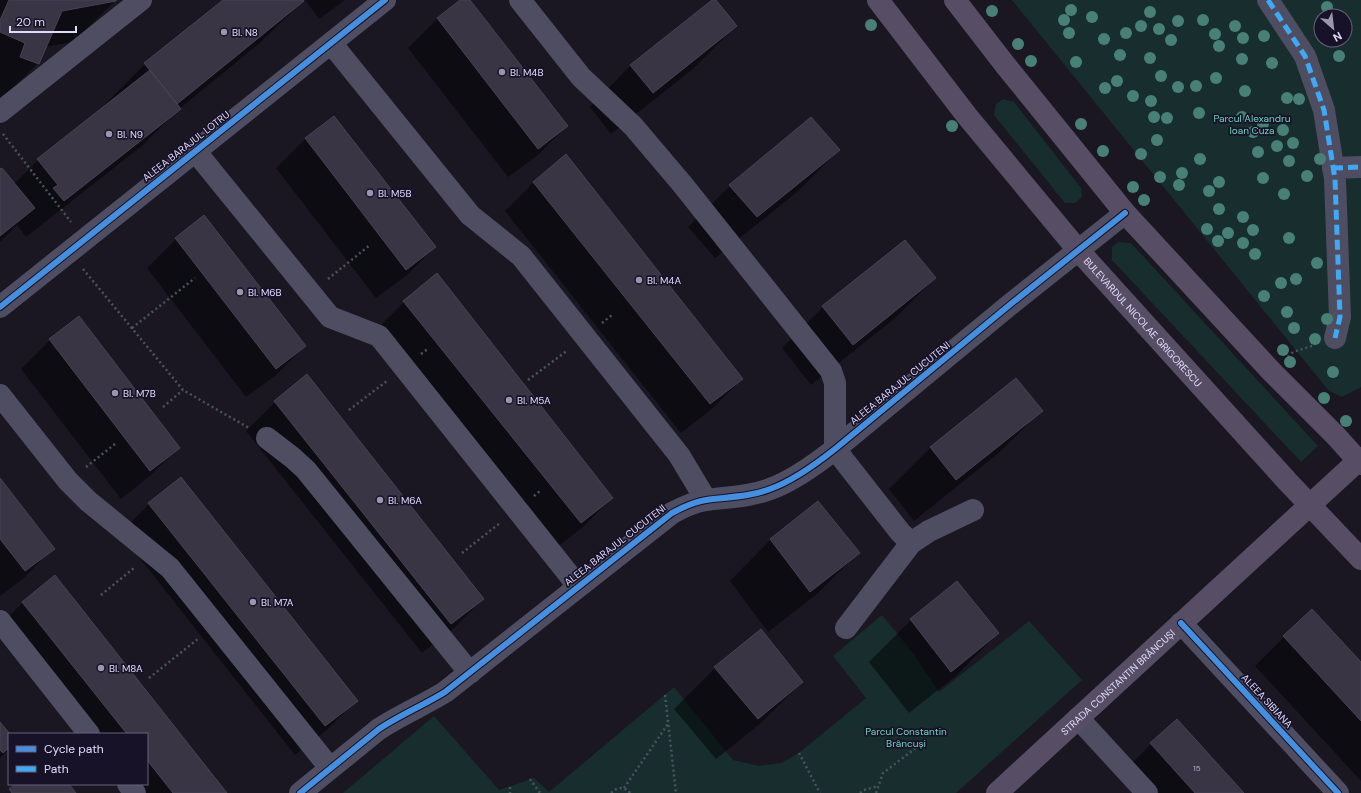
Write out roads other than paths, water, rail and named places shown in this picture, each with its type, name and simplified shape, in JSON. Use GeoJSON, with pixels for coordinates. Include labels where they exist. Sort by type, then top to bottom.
{"type":"FeatureCollection","features":[{"type":"Feature","properties":{"kind":"main road","name":"BULEVARDUL NICOLAE GRIGORESCU"},"geometry":{"type":"LineString","coordinates":[[878,0],[967,116],[1078,250],[1361,559]]}},
{"type":"Feature","properties":{"kind":"main road"},"geometry":{"type":"LineString","coordinates":[[955,0],[1006,66],[1125,213],[1272,372],[1360,461]]}},
{"type":"Feature","properties":{"kind":"main road","name":"STRADA CONSTANTIN BRÂNCUȘI"},"geometry":{"type":"LineString","coordinates":[[997,793],[1310,505],[1360,461]]}},
{"type":"Feature","properties":{"kind":"street"},"geometry":{"type":"LineString","coordinates":[[0,112],[141,0]]}},
{"type":"Feature","properties":{"kind":"street","name":"ALEEA BARAJUL LOTRU"},"geometry":{"type":"LineString","coordinates":[[0,307],[385,0]]}},
{"type":"Feature","properties":{"kind":"street"},"geometry":{"type":"LineString","coordinates":[[520,0],[582,77],[633,126],[683,185],[831,371],[835,383],[835,449],[900,532],[911,543]]}},
{"type":"Feature","properties":{"kind":"street"},"geometry":{"type":"LineString","coordinates":[[1268,0],[1305,56],[1324,110],[1335,179],[1340,317],[1335,338]]}},
{"type":"Feature","properties":{"kind":"street"},"geometry":{"type":"LineString","coordinates":[[331,43],[470,215],[521,256],[678,455],[706,500]]}},
{"type":"Feature","properties":{"kind":"street"},"geometry":{"type":"LineString","coordinates":[[196,152],[330,317],[379,336],[578,586]]}},
{"type":"Feature","properties":{"kind":"street"},"geometry":{"type":"LineString","coordinates":[[1333,168],[1361,167]]}},
{"type":"Feature","properties":{"kind":"street","name":"ALEEA BARAJUL CUCUTENI"},"geometry":{"type":"LineString","coordinates":[[300,793],[379,729],[445,692],[672,513],[687,505],[706,500],[734,497],[770,490],[807,471],[1125,213]]}},
{"type":"Feature","properties":{"kind":"street"},"geometry":{"type":"LineString","coordinates":[[0,395],[68,481],[88,501],[170,568],[330,768]]}},
{"type":"Feature","properties":{"kind":"street"},"geometry":{"type":"LineString","coordinates":[[266,438],[293,458],[306,470],[470,673]]}},
{"type":"Feature","properties":{"kind":"street"},"geometry":{"type":"LineString","coordinates":[[846,628],[911,543],[929,531],[973,510]]}},
{"type":"Feature","properties":{"kind":"street"},"geometry":{"type":"LineString","coordinates":[[0,621],[88,733]]}},
{"type":"Feature","properties":{"kind":"street","name":"ALEEA SIBIANA"},"geometry":{"type":"LineString","coordinates":[[1181,624],[1338,793]]}},
{"type":"Feature","properties":{"kind":"street"},"geometry":{"type":"LineString","coordinates":[[1078,718],[1147,793]]}},
{"type":"Feature","properties":{"kind":"street"},"geometry":{"type":"LineString","coordinates":[[129,785],[135,793]]}},
{"type":"Feature","properties":{"kind":"place","name":"Bl. N8"},"geometry":{"type":"Point","coordinates":[224,32]}},
{"type":"Feature","properties":{"kind":"place","name":"Bl. M4B"},"geometry":{"type":"Point","coordinates":[502,72]}},
{"type":"Feature","properties":{"kind":"place","name":"Bl. N9"},"geometry":{"type":"Point","coordinates":[109,134]}},
{"type":"Feature","properties":{"kind":"place","name":"Bl. M5B"},"geometry":{"type":"Point","coordinates":[370,193]}},
{"type":"Feature","properties":{"kind":"place","name":"Bl. M4A"},"geometry":{"type":"Point","coordinates":[639,280]}},
{"type":"Feature","properties":{"kind":"place","name":"Bl. M6B"},"geometry":{"type":"Point","coordinates":[240,292]}},
{"type":"Feature","properties":{"kind":"place","name":"Bl. M7B"},"geometry":{"type":"Point","coordinates":[115,393]}},
{"type":"Feature","properties":{"kind":"place","name":"Bl. M5A"},"geometry":{"type":"Point","coordinates":[509,400]}},
{"type":"Feature","properties":{"kind":"place","name":"Bl. M6A"},"geometry":{"type":"Point","coordinates":[380,500]}},
{"type":"Feature","properties":{"kind":"place","name":"Bl. M7A"},"geometry":{"type":"Point","coordinates":[253,602]}},
{"type":"Feature","properties":{"kind":"place","name":"Bl. M8A"},"geometry":{"type":"Point","coordinates":[101,668]}},
{"type":"Feature","properties":{"kind":"park label","name":"Parcul Alexandru Ioan Cuza"},"geometry":{"type":"Point","coordinates":[1252,124]}},
{"type":"Feature","properties":{"kind":"park label","name":"Parcul Constantin Brâncuși"},"geometry":{"type":"Point","coordinates":[906,736]}}]}
